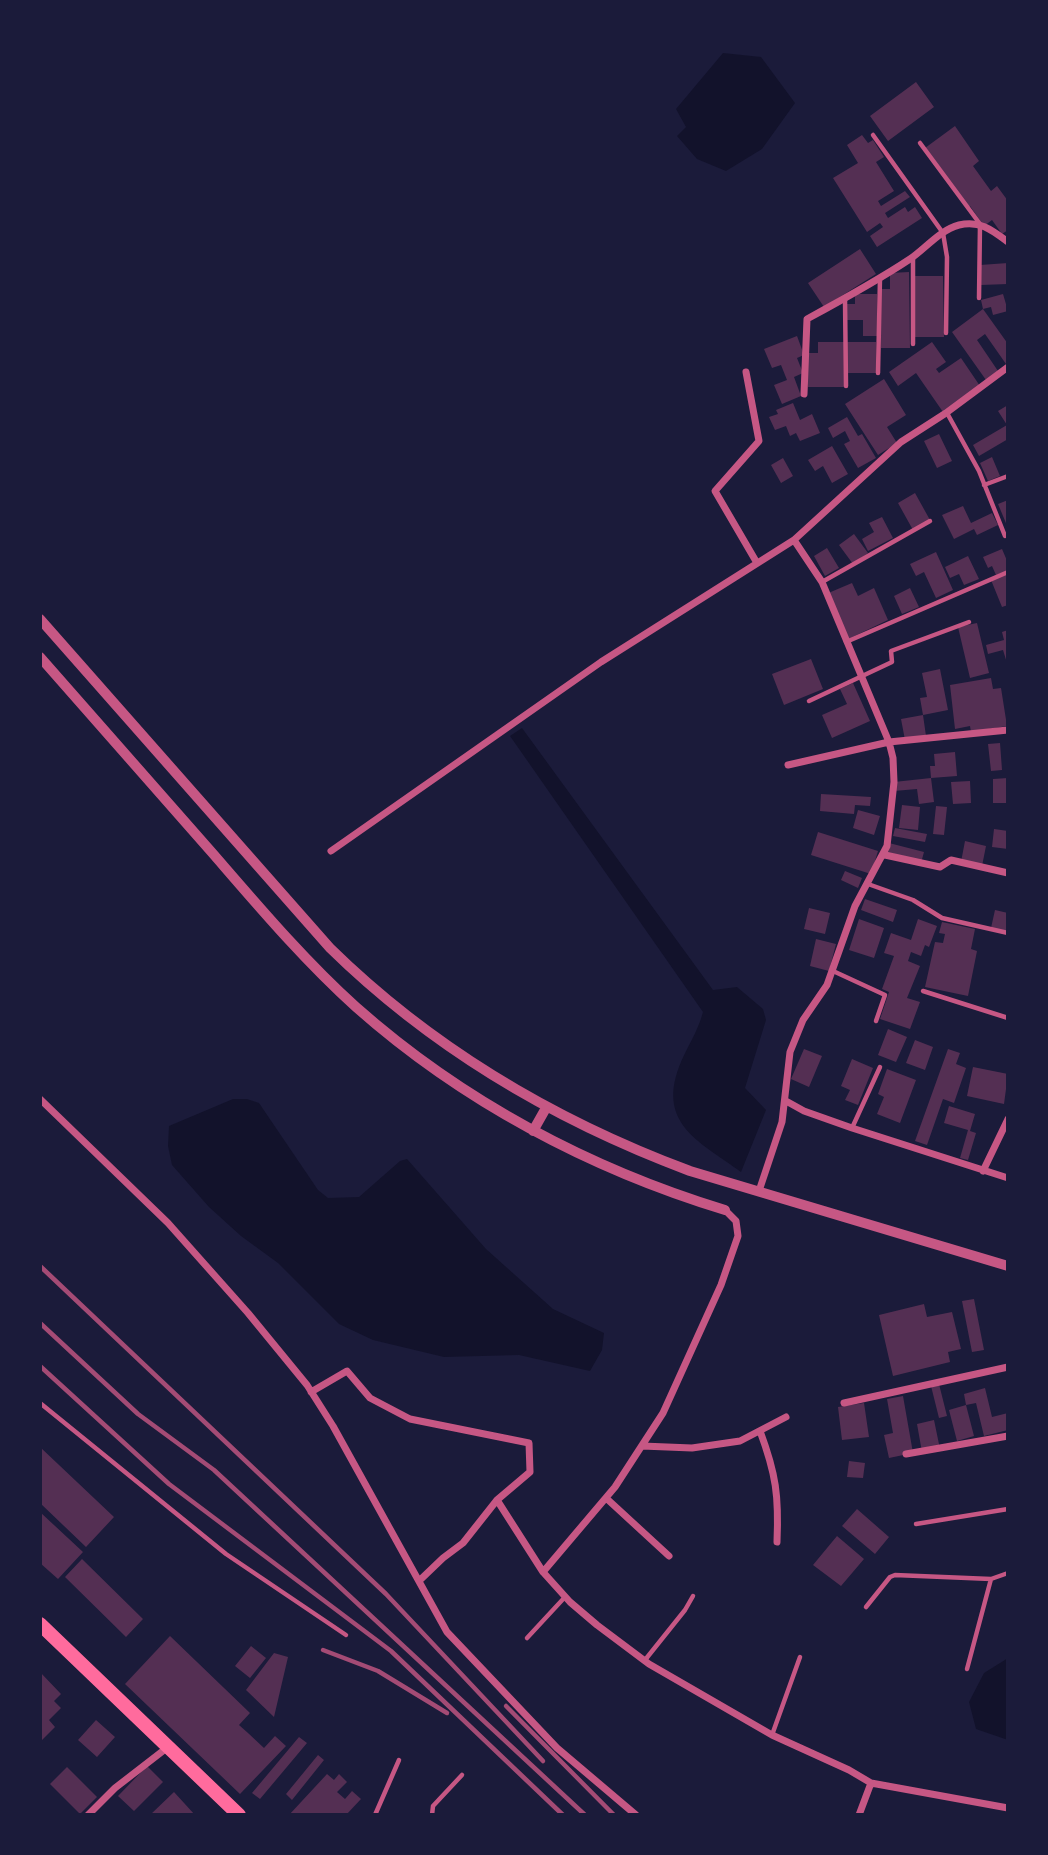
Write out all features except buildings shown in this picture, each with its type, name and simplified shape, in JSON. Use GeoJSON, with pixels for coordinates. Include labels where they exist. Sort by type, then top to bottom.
{"type":"FeatureCollection","features":[{"type":"Feature","properties":{"kind":"main road"},"geometry":{"type":"LineString","coordinates":[[40,1624],[239,1815]]}},
{"type":"Feature","properties":{"kind":"street"},"geometry":{"type":"LineString","coordinates":[[804,394],[807,319],[880,278],[943,233],[959,225],[980,224],[1008,242]]}},
{"type":"Feature","properties":{"kind":"street"},"geometry":{"type":"LineString","coordinates":[[331,851],[601,662],[794,540],[901,442],[1008,367]]}},
{"type":"Feature","properties":{"kind":"street"},"geometry":{"type":"LineString","coordinates":[[746,372],[759,441],[715,491],[757,563]]}},
{"type":"Feature","properties":{"kind":"street"},"geometry":{"type":"LineString","coordinates":[[759,1191],[782,1122],[790,1052],[803,1020],[827,985],[855,906],[885,855],[894,782],[893,758],[888,742],[822,582],[794,540]]}},
{"type":"Feature","properties":{"kind":"street"},"geometry":{"type":"LineString","coordinates":[[40,619],[289,903],[362,980],[452,1049],[546,1108],[646,1154],[690,1171],[1008,1266]]}},
{"type":"Feature","properties":{"kind":"street"},"geometry":{"type":"LineString","coordinates":[[40,657],[282,934],[348,999],[401,1043],[446,1076],[533,1131],[640,1181],[725,1210],[736,1221],[738,1236],[721,1286],[663,1413],[606,1498],[543,1572]]}},
{"type":"Feature","properties":{"kind":"street"},"geometry":{"type":"LineString","coordinates":[[788,765],[888,742],[1008,730]]}},
{"type":"Feature","properties":{"kind":"street"},"geometry":{"type":"LineString","coordinates":[[885,855],[940,867],[951,860],[1008,873]]}},
{"type":"Feature","properties":{"kind":"street"},"geometry":{"type":"LineString","coordinates":[[40,1099],[168,1223],[248,1313],[311,1392],[333,1426],[447,1632],[557,1748],[636,1815]]}},
{"type":"Feature","properties":{"kind":"street"},"geometry":{"type":"LineString","coordinates":[[786,1101],[804,1111],[852,1128],[1008,1178]]}},
{"type":"Feature","properties":{"kind":"street"},"geometry":{"type":"LineString","coordinates":[[533,1131],[546,1108]]}},
{"type":"Feature","properties":{"kind":"street"},"geometry":{"type":"LineString","coordinates":[[983,1171],[1008,1119]]}},
{"type":"Feature","properties":{"kind":"street"},"geometry":{"type":"LineString","coordinates":[[844,1403],[1008,1367]]}},
{"type":"Feature","properties":{"kind":"street"},"geometry":{"type":"LineString","coordinates":[[311,1392],[347,1371],[370,1398],[410,1419],[529,1443],[530,1472],[497,1500],[463,1543],[419,1581]]}},
{"type":"Feature","properties":{"kind":"street"},"geometry":{"type":"LineString","coordinates":[[642,1446],[692,1448],[740,1441],[786,1417]]}},
{"type":"Feature","properties":{"kind":"street"},"geometry":{"type":"LineString","coordinates":[[760,1431],[778,1497],[777,1542]]}},
{"type":"Feature","properties":{"kind":"street"},"geometry":{"type":"LineString","coordinates":[[906,1454],[1008,1436]]}},
{"type":"Feature","properties":{"kind":"street"},"geometry":{"type":"LineString","coordinates":[[606,1498],[669,1556]]}},
{"type":"Feature","properties":{"kind":"street"},"geometry":{"type":"LineString","coordinates":[[497,1500],[543,1572],[597,1625],[644,1661],[772,1735],[871,1783],[1008,1808]]}},
{"type":"Feature","properties":{"kind":"street"},"geometry":{"type":"LineString","coordinates":[[88,1815],[115,1788],[168,1747]]}},
{"type":"Feature","properties":{"kind":"street"},"geometry":{"type":"LineString","coordinates":[[859,1815],[871,1783]]}},
{"type":"Feature","properties":{"kind":"lane"},"geometry":{"type":"LineString","coordinates":[[873,135],[943,233],[947,257],[946,333]]}},
{"type":"Feature","properties":{"kind":"lane"},"geometry":{"type":"LineString","coordinates":[[920,143],[980,224],[979,298]]}},
{"type":"Feature","properties":{"kind":"lane"},"geometry":{"type":"LineString","coordinates":[[913,257],[913,344]]}},
{"type":"Feature","properties":{"kind":"lane"},"geometry":{"type":"LineString","coordinates":[[878,373],[880,278]]}},
{"type":"Feature","properties":{"kind":"lane"},"geometry":{"type":"LineString","coordinates":[[845,299],[846,386]]}},
{"type":"Feature","properties":{"kind":"lane"},"geometry":{"type":"LineString","coordinates":[[946,413],[984,485],[1005,536]]}},
{"type":"Feature","properties":{"kind":"lane"},"geometry":{"type":"LineString","coordinates":[[984,485],[1008,476]]}},
{"type":"Feature","properties":{"kind":"lane"},"geometry":{"type":"LineString","coordinates":[[822,582],[930,522]]}},
{"type":"Feature","properties":{"kind":"lane"},"geometry":{"type":"LineString","coordinates":[[846,642],[1008,572]]}},
{"type":"Feature","properties":{"kind":"lane"},"geometry":{"type":"LineString","coordinates":[[809,701],[892,662],[891,651],[969,622]]}},
{"type":"Feature","properties":{"kind":"lane"},"geometry":{"type":"LineString","coordinates":[[867,884],[913,900],[942,918],[1008,933]]}},
{"type":"Feature","properties":{"kind":"lane"},"geometry":{"type":"LineString","coordinates":[[833,971],[885,995],[876,1021]]}},
{"type":"Feature","properties":{"kind":"lane"},"geometry":{"type":"LineString","coordinates":[[923,991],[1008,1018]]}},
{"type":"Feature","properties":{"kind":"lane"},"geometry":{"type":"LineString","coordinates":[[852,1128],[880,1067]]}},
{"type":"Feature","properties":{"kind":"lane"},"geometry":{"type":"LineString","coordinates":[[40,1403],[226,1554],[346,1635]]}},
{"type":"Feature","properties":{"kind":"lane"},"geometry":{"type":"LineString","coordinates":[[916,1524],[1008,1509]]}},
{"type":"Feature","properties":{"kind":"lane"},"geometry":{"type":"LineString","coordinates":[[866,1608],[890,1577],[991,1579],[1008,1573]]}},
{"type":"Feature","properties":{"kind":"lane"},"geometry":{"type":"LineString","coordinates":[[967,1669],[991,1579]]}},
{"type":"Feature","properties":{"kind":"lane"},"geometry":{"type":"LineString","coordinates":[[644,1661],[693,1596]]}},
{"type":"Feature","properties":{"kind":"lane"},"geometry":{"type":"LineString","coordinates":[[527,1638],[566,1597]]}},
{"type":"Feature","properties":{"kind":"lane"},"geometry":{"type":"LineString","coordinates":[[772,1735],[800,1657]]}},
{"type":"Feature","properties":{"kind":"lane"},"geometry":{"type":"LineString","coordinates":[[375,1815],[399,1760]]}},
{"type":"Feature","properties":{"kind":"lane"},"geometry":{"type":"LineString","coordinates":[[432,1815],[433,1805],[462,1775]]}},
{"type":"Feature","properties":{"kind":"shaded area"},"geometry":{"type":"Polygon","coordinates":[[[723,53],[761,57],[795,103],[762,149],[726,171],[697,159],[677,136],[686,127],[676,109],[723,53]]]}},
{"type":"Feature","properties":{"kind":"shaded area"},"geometry":{"type":"Polygon","coordinates":[[[522,728],[713,990],[737,987],[763,1009],[766,1020],[745,1088],[766,1110],[741,1172],[687,1130],[674,1104],[674,1087],[679,1067],[703,1012],[510,736],[522,728]]]}},
{"type":"Feature","properties":{"kind":"shaded area"},"geometry":{"type":"Polygon","coordinates":[[[233,1099],[247,1099],[259,1103],[318,1190],[328,1198],[359,1197],[400,1161],[407,1159],[486,1249],[553,1309],[604,1333],[602,1350],[590,1371],[519,1355],[444,1357],[373,1340],[339,1324],[278,1263],[241,1236],[209,1207],[172,1165],[168,1146],[169,1126],[233,1099]]]}},
{"type":"Feature","properties":{"kind":"shaded area"},"geometry":{"type":"Polygon","coordinates":[[[1008,1658],[1008,1740],[976,1729],[969,1702],[984,1673],[1008,1658]]]}},
{"type":"Feature","properties":{"kind":"railway"},"geometry":{"type":"LineString","coordinates":[[40,1266],[386,1594],[543,1761]]}},
{"type":"Feature","properties":{"kind":"railway"},"geometry":{"type":"LineString","coordinates":[[40,1323],[138,1414],[214,1470],[585,1815]]}},
{"type":"Feature","properties":{"kind":"railway"},"geometry":{"type":"LineString","coordinates":[[40,1366],[169,1484],[391,1651],[563,1815]]}},
{"type":"Feature","properties":{"kind":"railway"},"geometry":{"type":"LineString","coordinates":[[323,1650],[378,1671],[447,1713]]}},
{"type":"Feature","properties":{"kind":"railway"},"geometry":{"type":"LineString","coordinates":[[506,1706],[614,1815]]}}]}
